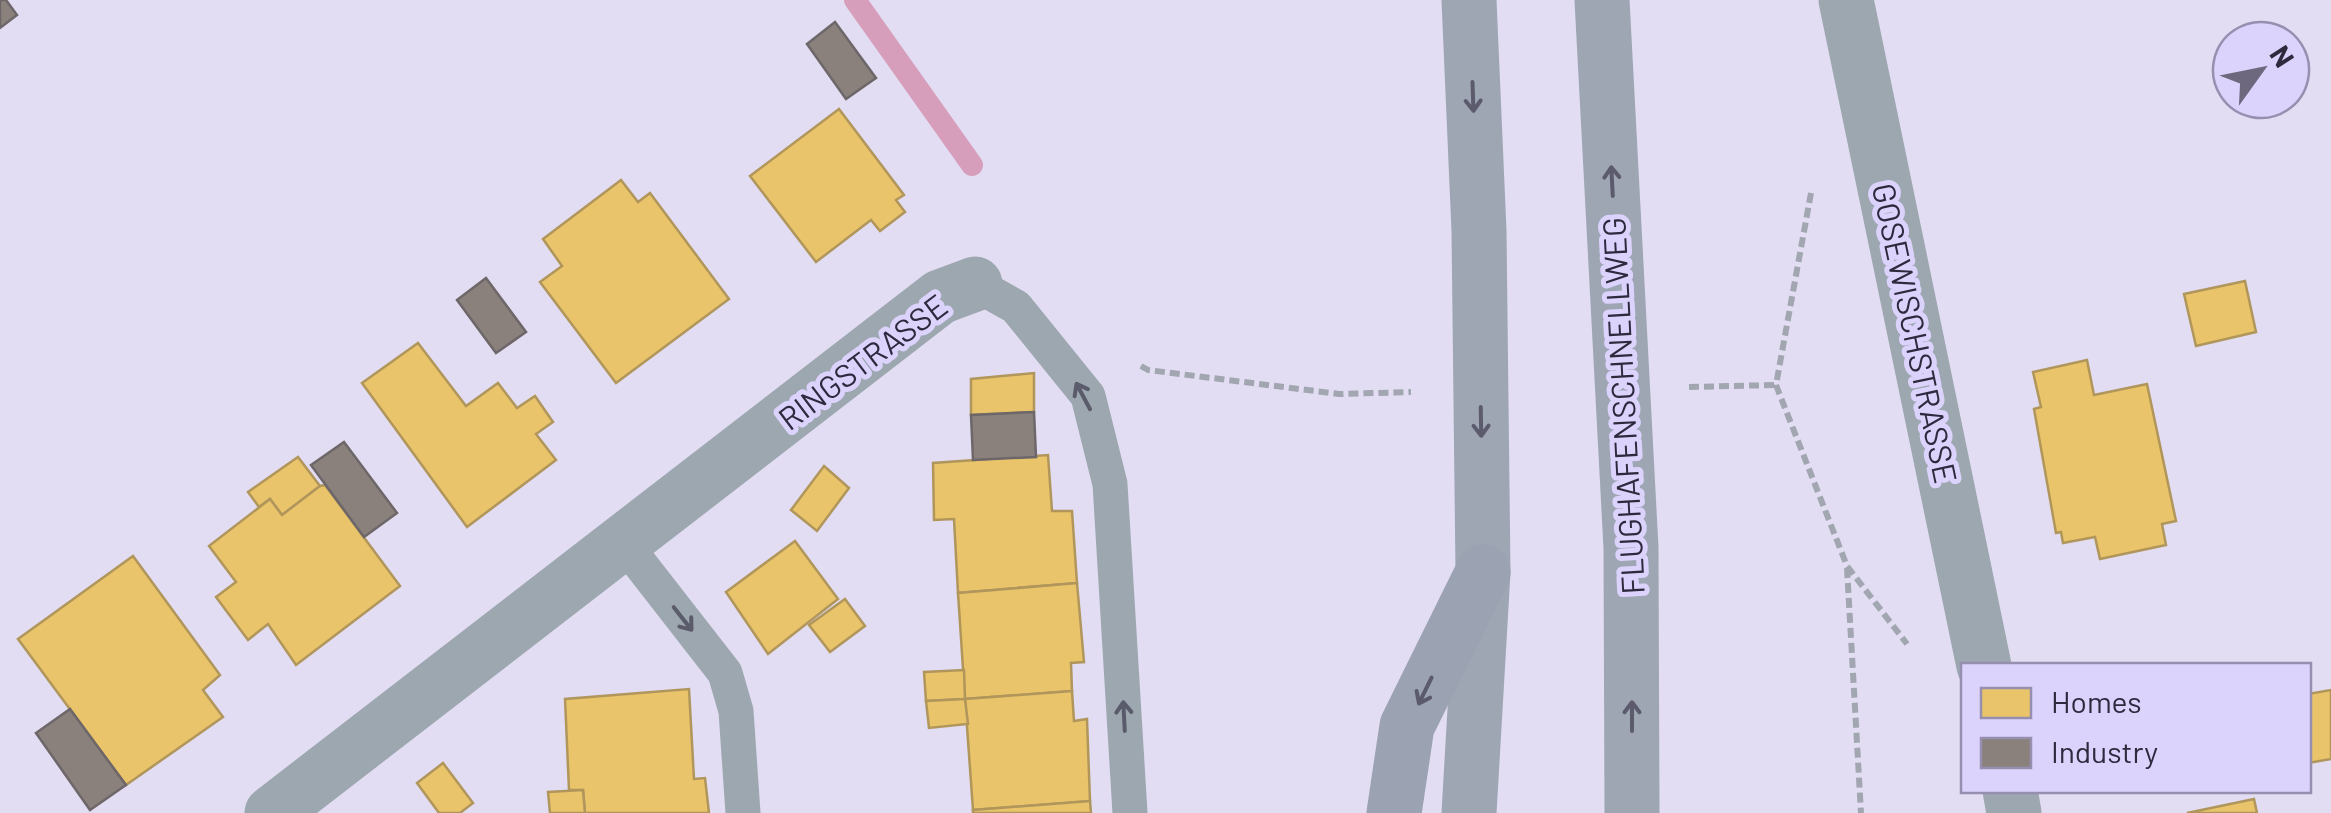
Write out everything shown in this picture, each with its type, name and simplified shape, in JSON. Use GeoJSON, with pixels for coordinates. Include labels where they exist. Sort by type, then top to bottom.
{"type":"FeatureCollection","features":[{"type":"Feature","properties":{"kind":"highway"},"geometry":{"type":"LineString","coordinates":[[1469,813],[1483,572],[1479,231],[1470,0]]}},
{"type":"Feature","properties":{"kind":"highway","name":"FLUGHAFENSCHNELLWEG"},"geometry":{"type":"LineString","coordinates":[[1602,0],[1631,548],[1632,813]]}},
{"type":"Feature","properties":{"kind":"highway"},"geometry":{"type":"LineString","coordinates":[[1394,813],[1407,726],[1483,572]]}},
{"type":"Feature","properties":{"kind":"street","name":"GOSEWISCHSTRASSE"},"geometry":{"type":"LineString","coordinates":[[1846,0],[1984,663]]}},
{"type":"Feature","properties":{"kind":"street","name":"RINGSTRASSE"},"geometry":{"type":"LineString","coordinates":[[272,813],[940,297],[975,284]]}},
{"type":"Feature","properties":{"kind":"lane","name":"RINGSTRASSE"},"geometry":{"type":"LineString","coordinates":[[975,284],[1016,307],[1088,396],[1110,484],[1130,813]]}},
{"type":"Feature","properties":{"kind":"lane"},"geometry":{"type":"LineString","coordinates":[[623,542],[725,672],[736,712],[743,813]]}},
{"type":"Feature","properties":{"kind":"path"},"geometry":{"type":"LineString","coordinates":[[1812,191],[1776,385],[1847,566],[1919,660],[1968,663]]}},
{"type":"Feature","properties":{"kind":"path"},"geometry":{"type":"LineString","coordinates":[[1133,362],[1148,370],[1339,394]]}},
{"type":"Feature","properties":{"kind":"path"},"geometry":{"type":"LineString","coordinates":[[1847,566],[1861,813]]}},
{"type":"Feature","properties":{"kind":"building: Homes"},"geometry":{"type":"Polygon","coordinates":[[[839,109],[904,195],[896,200],[905,212],[880,231],[871,220],[816,262],[750,176],[839,109]]]}},
{"type":"Feature","properties":{"kind":"building: Homes"},"geometry":{"type":"Polygon","coordinates":[[[621,180],[638,202],[650,193],[729,299],[616,383],[540,282],[562,266],[543,239],[621,180]]]}},
{"type":"Feature","properties":{"kind":"building: Homes"},"geometry":{"type":"Polygon","coordinates":[[[2245,281],[2256,332],[2196,346],[2184,294],[2245,281]]]}},
{"type":"Feature","properties":{"kind":"building: Homes"},"geometry":{"type":"Polygon","coordinates":[[[418,343],[466,406],[498,383],[517,408],[535,396],[553,422],[536,434],[556,460],[467,527],[362,383],[418,343]]]}},
{"type":"Feature","properties":{"kind":"building: Homes"},"geometry":{"type":"Polygon","coordinates":[[[2087,360],[2094,395],[2147,384],[2176,521],[2162,524],[2166,545],[2100,559],[2095,537],[2063,543],[2061,532],[2056,533],[2034,409],[2041,407],[2033,372],[2087,360]]]}},
{"type":"Feature","properties":{"kind":"building: Homes"},"geometry":{"type":"Polygon","coordinates":[[[1034,373],[1034,412],[971,415],[971,379],[1034,373]]]}},
{"type":"Feature","properties":{"kind":"building: Homes"},"geometry":{"type":"Polygon","coordinates":[[[1048,455],[1052,511],[1072,511],[1077,583],[958,593],[954,519],[934,520],[933,463],[1048,455]]]}},
{"type":"Feature","properties":{"kind":"building: Homes"},"geometry":{"type":"Polygon","coordinates":[[[298,457],[320,486],[282,515],[270,499],[259,507],[248,492],[298,457]]]}},
{"type":"Feature","properties":{"kind":"building: Homes"},"geometry":{"type":"Polygon","coordinates":[[[824,466],[849,488],[817,531],[791,510],[824,466]]]}},
{"type":"Feature","properties":{"kind":"building: Homes"},"geometry":{"type":"Polygon","coordinates":[[[325,485],[400,586],[296,665],[268,624],[248,640],[216,597],[236,582],[209,546],[270,499],[282,515],[325,485]]]}},
{"type":"Feature","properties":{"kind":"building: Homes"},"geometry":{"type":"Polygon","coordinates":[[[795,541],[838,599],[768,654],[726,592],[795,541]]]}},
{"type":"Feature","properties":{"kind":"building: Homes"},"geometry":{"type":"Polygon","coordinates":[[[133,556],[220,675],[203,690],[223,717],[126,785],[18,639],[133,556]]]}},
{"type":"Feature","properties":{"kind":"building: Homes"},"geometry":{"type":"Polygon","coordinates":[[[1077,583],[1084,662],[1071,663],[1072,691],[965,699],[958,593],[1077,583]]]}},
{"type":"Feature","properties":{"kind":"building: Homes"},"geometry":{"type":"Polygon","coordinates":[[[845,599],[865,626],[830,652],[809,625],[845,599]]]}},
{"type":"Feature","properties":{"kind":"building: Homes"},"geometry":{"type":"Polygon","coordinates":[[[964,670],[965,699],[926,701],[924,672],[964,670]]]}},
{"type":"Feature","properties":{"kind":"building: Homes"},"geometry":{"type":"Polygon","coordinates":[[[689,689],[694,779],[705,778],[709,813],[585,813],[583,790],[569,790],[565,699],[689,689]]]}},
{"type":"Feature","properties":{"kind":"building: Homes"},"geometry":{"type":"Polygon","coordinates":[[[2331,690],[2331,759],[2311,762],[2311,693],[2331,690]]]}},
{"type":"Feature","properties":{"kind":"building: Homes"},"geometry":{"type":"Polygon","coordinates":[[[1072,691],[1074,721],[1087,719],[1090,801],[973,810],[965,699],[1072,691]]]}},
{"type":"Feature","properties":{"kind":"building: Homes"},"geometry":{"type":"Polygon","coordinates":[[[965,699],[968,724],[929,728],[926,701],[965,699]]]}},
{"type":"Feature","properties":{"kind":"building: Homes"},"geometry":{"type":"Polygon","coordinates":[[[443,763],[473,803],[460,813],[439,813],[417,783],[443,763]]]}},
{"type":"Feature","properties":{"kind":"building: Homes"},"geometry":{"type":"Polygon","coordinates":[[[583,790],[585,813],[550,813],[548,792],[583,790]]]}},
{"type":"Feature","properties":{"kind":"building: Homes"},"geometry":{"type":"Polygon","coordinates":[[[2254,799],[2257,813],[2187,813],[2254,799]]]}},
{"type":"Feature","properties":{"kind":"building: Homes"},"geometry":{"type":"Polygon","coordinates":[[[1090,801],[1091,813],[973,813],[973,810],[1090,801]]]}},
{"type":"Feature","properties":{"kind":"building: Industry"},"geometry":{"type":"Polygon","coordinates":[[[0,0],[6,0],[17,15],[0,28],[0,0]]]}},
{"type":"Feature","properties":{"kind":"building: Industry"},"geometry":{"type":"Polygon","coordinates":[[[835,22],[876,78],[846,99],[807,44],[835,22]]]}},
{"type":"Feature","properties":{"kind":"building: Industry"},"geometry":{"type":"Polygon","coordinates":[[[486,278],[526,332],[496,353],[457,300],[486,278]]]}},
{"type":"Feature","properties":{"kind":"building: Industry"},"geometry":{"type":"Polygon","coordinates":[[[1034,412],[1036,457],[973,460],[971,415],[1034,412]]]}},
{"type":"Feature","properties":{"kind":"building: Industry"},"geometry":{"type":"Polygon","coordinates":[[[344,442],[397,513],[364,537],[311,465],[344,442]]]}},
{"type":"Feature","properties":{"kind":"building: Industry"},"geometry":{"type":"Polygon","coordinates":[[[70,709],[126,785],[90,810],[36,733],[70,709]]]}},
{"type":"Feature","properties":{"kind":"waterway"},"geometry":{"type":"LineString","coordinates":[[855,0],[972,165]]}}]}
